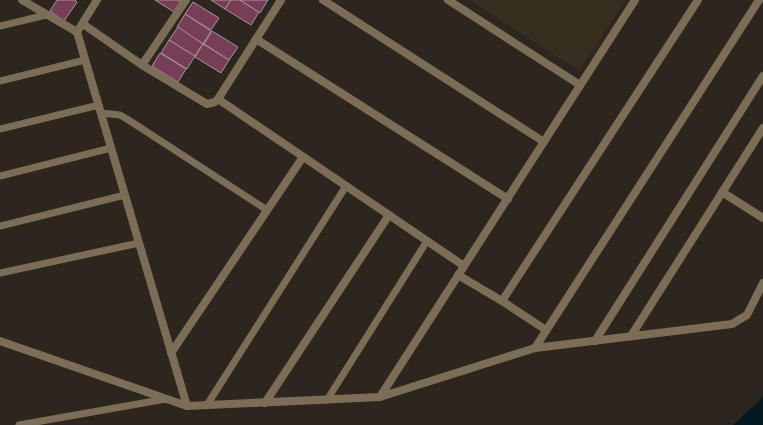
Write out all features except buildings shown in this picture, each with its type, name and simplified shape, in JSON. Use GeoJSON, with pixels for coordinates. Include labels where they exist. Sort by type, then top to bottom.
{"type":"FeatureCollection","features":[{"type":"Feature","properties":{"kind":"street"},"geometry":{"type":"LineString","coordinates":[[22,0],[77,32],[187,406]]}},
{"type":"Feature","properties":{"kind":"street"},"geometry":{"type":"LineString","coordinates":[[77,32],[98,0]]}},
{"type":"Feature","properties":{"kind":"street"},"geometry":{"type":"LineString","coordinates":[[142,65],[186,0]]}},
{"type":"Feature","properties":{"kind":"street"},"geometry":{"type":"LineString","coordinates":[[83,24],[142,65],[207,104],[215,102],[218,99],[281,0]]}},
{"type":"Feature","properties":{"kind":"street"},"geometry":{"type":"LineString","coordinates":[[323,0],[544,142]]}},
{"type":"Feature","properties":{"kind":"street"},"geometry":{"type":"LineString","coordinates":[[448,0],[580,85]]}},
{"type":"Feature","properties":{"kind":"street"},"geometry":{"type":"LineString","coordinates":[[380,397],[635,0]]}},
{"type":"Feature","properties":{"kind":"street"},"geometry":{"type":"LineString","coordinates":[[502,300],[698,0]]}},
{"type":"Feature","properties":{"kind":"street"},"geometry":{"type":"LineString","coordinates":[[535,348],[759,0]]}},
{"type":"Feature","properties":{"kind":"street"},"geometry":{"type":"LineString","coordinates":[[256,39],[508,199]]}},
{"type":"Feature","properties":{"kind":"street"},"geometry":{"type":"LineString","coordinates":[[595,341],[763,76]]}},
{"type":"Feature","properties":{"kind":"street"},"geometry":{"type":"LineString","coordinates":[[218,99],[464,266]]}},
{"type":"Feature","properties":{"kind":"street"},"geometry":{"type":"LineString","coordinates":[[631,336],[763,128]]}},
{"type":"Feature","properties":{"kind":"street"},"geometry":{"type":"LineString","coordinates":[[171,353],[303,157]]}},
{"type":"Feature","properties":{"kind":"street"},"geometry":{"type":"LineString","coordinates":[[722,192],[763,218]]}},
{"type":"Feature","properties":{"kind":"street"},"geometry":{"type":"LineString","coordinates":[[264,403],[389,215]]}},
{"type":"Feature","properties":{"kind":"street"},"geometry":{"type":"LineString","coordinates":[[458,275],[502,300],[546,330]]}},
{"type":"Feature","properties":{"kind":"street"},"geometry":{"type":"LineString","coordinates":[[0,341],[187,406],[380,397],[535,348],[732,324],[747,315],[763,283]]}},
{"type":"Feature","properties":{"kind":"lane"},"geometry":{"type":"LineString","coordinates":[[0,26],[46,15]]}},
{"type":"Feature","properties":{"kind":"lane"},"geometry":{"type":"LineString","coordinates":[[0,81],[85,60]]}},
{"type":"Feature","properties":{"kind":"lane"},"geometry":{"type":"LineString","coordinates":[[0,129],[100,109],[120,115],[267,210]]}},
{"type":"Feature","properties":{"kind":"lane"},"geometry":{"type":"LineString","coordinates":[[0,176],[111,148]]}},
{"type":"Feature","properties":{"kind":"lane"},"geometry":{"type":"LineString","coordinates":[[207,405],[346,186]]}},
{"type":"Feature","properties":{"kind":"lane"},"geometry":{"type":"LineString","coordinates":[[0,226],[125,195]]}},
{"type":"Feature","properties":{"kind":"lane"},"geometry":{"type":"LineString","coordinates":[[326,400],[427,241]]}},
{"type":"Feature","properties":{"kind":"lane"},"geometry":{"type":"LineString","coordinates":[[0,273],[139,243]]}},
{"type":"Feature","properties":{"kind":"lane"},"geometry":{"type":"LineString","coordinates":[[19,425],[166,399]]}},
{"type":"Feature","properties":{"kind":"shaded area"},"geometry":{"type":"Polygon","coordinates":[[[470,0],[626,0],[579,71],[470,0]]]}},
{"type":"Feature","properties":{"kind":"water"},"geometry":{"type":"Polygon","coordinates":[[[763,395],[763,425],[733,425],[760,400],[763,395]]]}}]}
